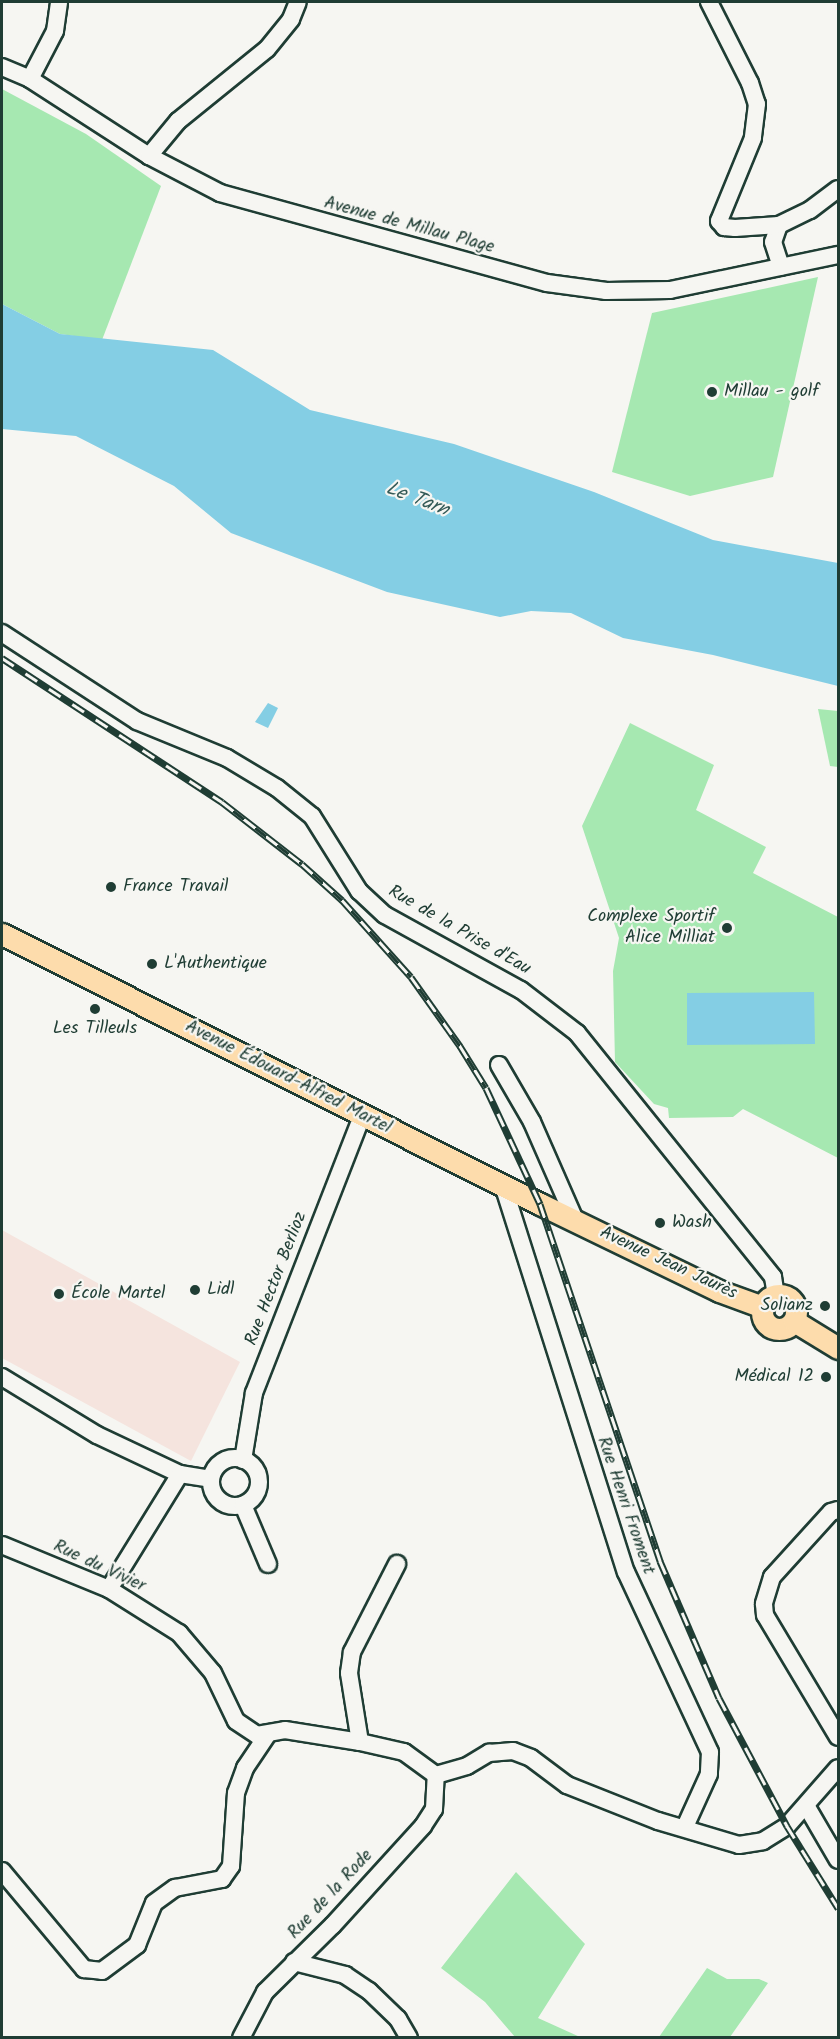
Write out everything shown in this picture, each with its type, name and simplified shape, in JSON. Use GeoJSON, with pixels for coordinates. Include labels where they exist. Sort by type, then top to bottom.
{"type":"FeatureCollection","features":[{"type":"Feature","properties":{"kind":"main road","name":"Avenue Édouard-Alfred Martel"},"geometry":{"type":"LineString","coordinates":[[2,934],[362,1116],[575,1220]]}},
{"type":"Feature","properties":{"kind":"main road","name":"Avenue Jean Jaurès"},"geometry":{"type":"LineString","coordinates":[[575,1220],[719,1291],[769,1301]]}},
{"type":"Feature","properties":{"kind":"main road"},"geometry":{"type":"LineString","coordinates":[[769,1301],[769,1326],[782,1329],[794,1321],[838,1348]]}},
{"type":"Feature","properties":{"kind":"street"},"geometry":{"type":"LineString","coordinates":[[30,80],[55,31],[59,2]]}},
{"type":"Feature","properties":{"kind":"street"},"geometry":{"type":"LineString","coordinates":[[149,156],[178,121],[267,49],[291,19],[298,2]]}},
{"type":"Feature","properties":{"kind":"street"},"geometry":{"type":"LineString","coordinates":[[709,2],[750,83],[757,104],[753,138],[719,221],[724,227],[735,228],[779,225],[810,210],[838,189]]}},
{"type":"Feature","properties":{"kind":"street","name":"Avenue de Millau Plage"},"geometry":{"type":"LineString","coordinates":[[2,67],[30,80],[149,156],[196,182],[247,203],[547,283],[606,291],[670,290],[838,255]]}},
{"type":"Feature","properties":{"kind":"street"},"geometry":{"type":"LineString","coordinates":[[779,225],[773,242],[781,267]]}},
{"type":"Feature","properties":{"kind":"street","name":"Rue de la Prise d'Eau"},"geometry":{"type":"LineString","coordinates":[[2,633],[136,721],[227,758],[277,788],[312,816],[359,891],[385,915],[521,990],[570,1027],[773,1276],[769,1301]]}},
{"type":"Feature","properties":{"kind":"street"},"geometry":{"type":"LineString","coordinates":[[499,1065],[532,1122],[575,1220]]}},
{"type":"Feature","properties":{"kind":"street","name":"Rue Hector Berlioz"},"geometry":{"type":"LineString","coordinates":[[243,1460],[254,1393],[362,1116]]}},
{"type":"Feature","properties":{"kind":"street","name":"Rue Henri Froment"},"geometry":{"type":"LineString","coordinates":[[503,1185],[626,1572],[710,1752],[709,1774],[685,1827]]}},
{"type":"Feature","properties":{"kind":"street"},"geometry":{"type":"LineString","coordinates":[[2,1377],[97,1435],[180,1474],[211,1479]]}},
{"type":"Feature","properties":{"kind":"street"},"geometry":{"type":"LineString","coordinates":[[243,1460],[255,1468],[259,1483],[255,1497],[243,1505],[220,1501],[211,1479],[223,1462],[243,1460]]}},
{"type":"Feature","properties":{"kind":"street"},"geometry":{"type":"LineString","coordinates":[[109,1589],[180,1474]]}},
{"type":"Feature","properties":{"kind":"street"},"geometry":{"type":"LineString","coordinates":[[243,1505],[268,1564]]}},
{"type":"Feature","properties":{"kind":"street"},"geometry":{"type":"LineString","coordinates":[[838,1510],[831,1512],[772,1577],[764,1604],[765,1615],[838,1737]]}},
{"type":"Feature","properties":{"kind":"street","name":"Rue du Vivier"},"geometry":{"type":"LineString","coordinates":[[2,1545],[109,1589],[179,1633],[213,1673],[236,1721],[244,1729],[267,1735]]}},
{"type":"Feature","properties":{"kind":"street"},"geometry":{"type":"LineString","coordinates":[[360,1742],[349,1673],[352,1652],[397,1564]]}},
{"type":"Feature","properties":{"kind":"street"},"geometry":{"type":"LineString","coordinates":[[2,1871],[84,1969],[102,1971],[137,1946],[154,1903],[174,1888],[222,1879],[231,1866],[236,1793],[245,1768],[267,1735],[285,1730],[306,1731],[404,1752],[436,1775],[467,1766],[489,1753],[513,1751],[531,1758],[567,1785],[658,1821],[685,1827],[739,1845],[752,1844],[788,1826],[807,1808],[838,1768]]}},
{"type":"Feature","properties":{"kind":"street","name":"Rue de la Rode"},"geometry":{"type":"LineString","coordinates":[[241,2037],[265,1992],[370,1883],[434,1809],[436,1775]]}},
{"type":"Feature","properties":{"kind":"street"},"geometry":{"type":"LineString","coordinates":[[807,1808],[838,1860]]}},
{"type":"Feature","properties":{"kind":"street"},"geometry":{"type":"LineString","coordinates":[[294,1962],[353,1980],[398,2019],[409,2037]]}},
{"type":"Feature","properties":{"kind":"shaded area","name":"École Martel"},"geometry":{"type":"Polygon","coordinates":[[[2,1230],[240,1362],[191,1461],[2,1358],[2,1230]]]}},
{"type":"Feature","properties":{"kind":"green space"},"geometry":{"type":"Polygon","coordinates":[[[2,89],[86,134],[161,186],[102,340],[60,334],[2,304],[2,89]]]}},
{"type":"Feature","properties":{"kind":"green space","name":"Millau - golf"},"geometry":{"type":"Polygon","coordinates":[[[818,277],[773,477],[690,496],[612,472],[652,313],[818,277]]]}},
{"type":"Feature","properties":{"kind":"green space"},"geometry":{"type":"Polygon","coordinates":[[[818,709],[838,711],[838,767],[830,766],[818,709]]]}},
{"type":"Feature","properties":{"kind":"green space","name":"Complexe Sportif Alice Milliat"},"geometry":{"type":"Polygon","coordinates":[[[630,723],[714,765],[696,810],[766,847],[753,873],[838,917],[838,1158],[743,1109],[733,1117],[669,1118],[668,1108],[654,1104],[615,1062],[613,971],[619,938],[582,826],[630,723]]]}},
{"type":"Feature","properties":{"kind":"green space"},"geometry":{"type":"Polygon","coordinates":[[[516,1872],[585,1944],[538,2018],[580,2037],[515,2037],[485,2002],[441,1968],[516,1872]]]}},
{"type":"Feature","properties":{"kind":"green space"},"geometry":{"type":"Polygon","coordinates":[[[707,1968],[727,1979],[759,1979],[768,1983],[730,2037],[659,2037],[707,1968]]]}},
{"type":"Feature","properties":{"kind":"water","name":"Le Tarn"},"geometry":{"type":"Polygon","coordinates":[[[2,304],[60,334],[213,350],[310,410],[454,444],[594,492],[713,540],[838,563],[838,686],[713,655],[623,638],[571,613],[531,611],[500,617],[387,592],[231,533],[174,486],[76,436],[2,429],[2,304]]]}},
{"type":"Feature","properties":{"kind":"water"},"geometry":{"type":"Polygon","coordinates":[[[268,703],[278,708],[268,728],[255,722],[268,703]]]}},
{"type":"Feature","properties":{"kind":"water"},"geometry":{"type":"Polygon","coordinates":[[[814,992],[815,1044],[687,1045],[687,993],[814,992]]]}},
{"type":"Feature","properties":{"kind":"railway"},"geometry":{"type":"LineString","coordinates":[[2,658],[222,802],[302,864],[342,900],[411,977],[460,1046],[486,1088],[540,1204],[660,1561],[719,1698],[787,1826],[838,1908]]}},
{"type":"Feature","properties":{"kind":"place","name":"Millau - golf"},"geometry":{"type":"Point","coordinates":[712,392]}},
{"type":"Feature","properties":{"kind":"place","name":"France Travail"},"geometry":{"type":"Point","coordinates":[111,887]}},
{"type":"Feature","properties":{"kind":"place","name":"Complexe Sportif Alice Milliat"},"geometry":{"type":"Point","coordinates":[727,928]}},
{"type":"Feature","properties":{"kind":"place","name":"L'Authentique"},"geometry":{"type":"Point","coordinates":[152,964]}},
{"type":"Feature","properties":{"kind":"place","name":"Les Tilleuls"},"geometry":{"type":"Point","coordinates":[95,1009]}},
{"type":"Feature","properties":{"kind":"place","name":"Wash"},"geometry":{"type":"Point","coordinates":[660,1223]}},
{"type":"Feature","properties":{"kind":"place","name":"Lidl"},"geometry":{"type":"Point","coordinates":[195,1290]}},
{"type":"Feature","properties":{"kind":"place","name":"École Martel"},"geometry":{"type":"Point","coordinates":[59,1294]}},
{"type":"Feature","properties":{"kind":"place","name":"Solianz"},"geometry":{"type":"Point","coordinates":[825,1306]}},
{"type":"Feature","properties":{"kind":"place","name":"Médical 12"},"geometry":{"type":"Point","coordinates":[826,1377]}}]}
